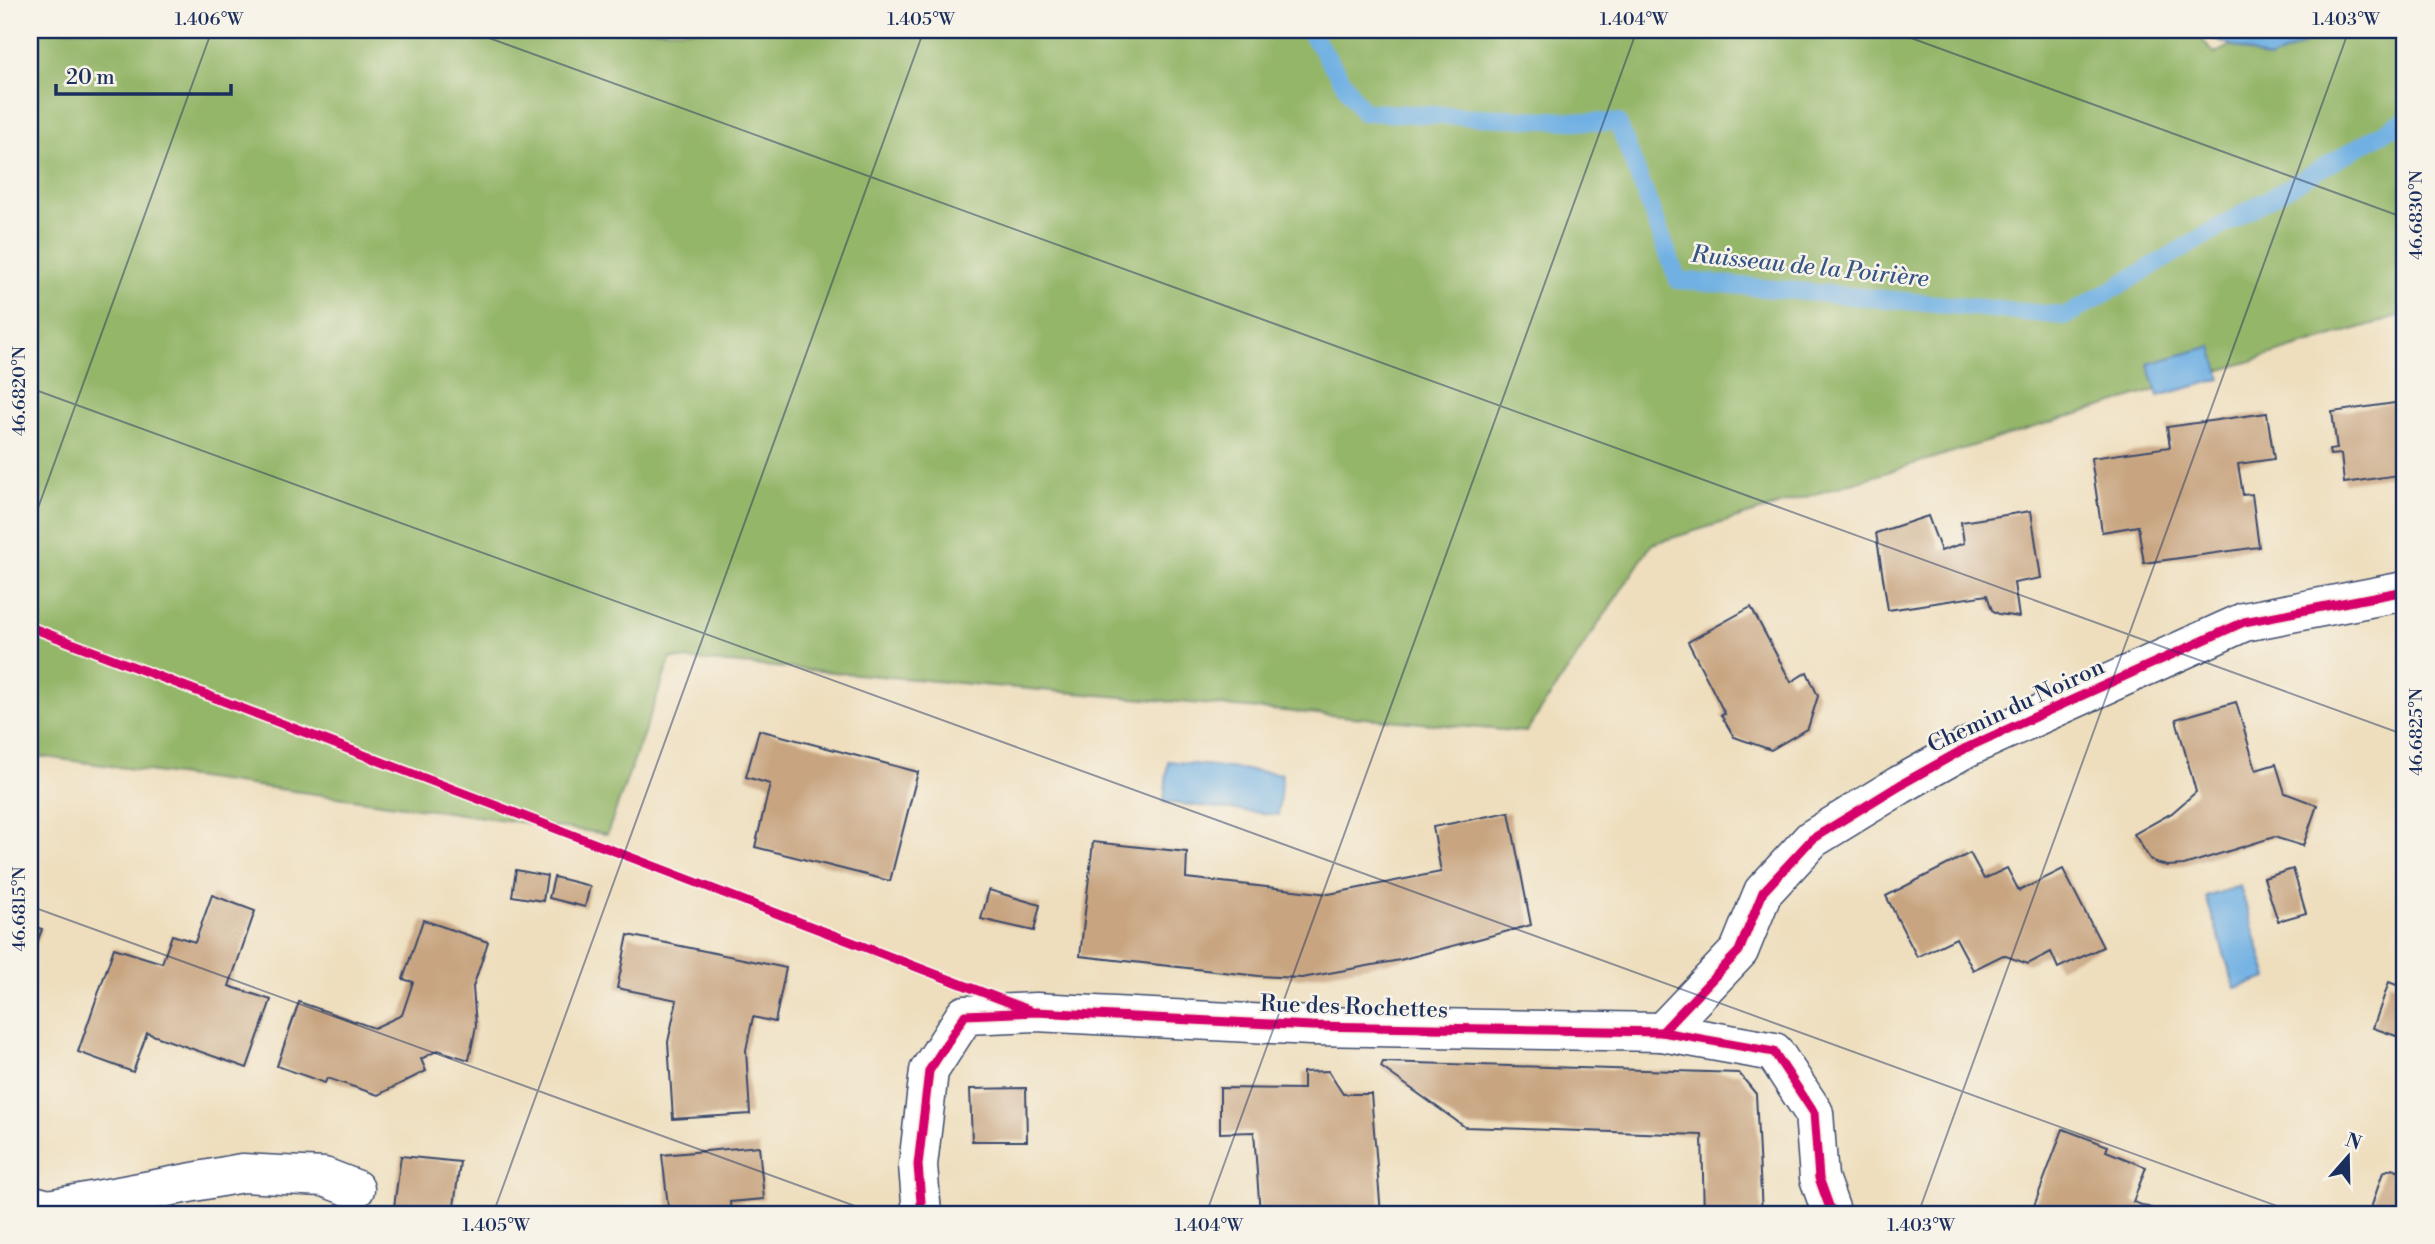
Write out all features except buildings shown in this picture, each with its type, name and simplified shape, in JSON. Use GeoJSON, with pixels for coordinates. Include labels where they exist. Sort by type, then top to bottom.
{"type":"FeatureCollection","features":[{"type":"Feature","properties":{"kind":"street","name":"Chemin du Noiron"},"geometry":{"type":"LineString","coordinates":[[1662,1032],[1739,951],[1763,892],[1812,839],[1900,785],[1966,748],[2244,622],[2405,591]]}},
{"type":"Feature","properties":{"kind":"street","name":"Rue des Rochettes"},"geometry":{"type":"LineString","coordinates":[[922,1214],[918,1165],[929,1070],[965,1016],[1036,1012],[1311,1026],[1662,1032],[1774,1052],[1814,1113],[1819,1178],[1832,1214]]}},
{"type":"Feature","properties":{"kind":"street"},"geometry":{"type":"LineString","coordinates":[[30,1204],[49,1209],[242,1173],[324,1177],[355,1189]]}},
{"type":"Feature","properties":{"kind":"green space"},"geometry":{"type":"Polygon","coordinates":[[[30,30],[2193,30],[2215,54],[2261,30],[2405,30],[2405,314],[1652,544],[1526,732],[671,658],[607,834],[30,755],[30,30]]]}},
{"type":"Feature","properties":{"kind":"water"},"geometry":{"type":"Polygon","coordinates":[[[2192,30],[2334,30],[2269,60],[2192,30]]]}},
{"type":"Feature","properties":{"kind":"water"},"geometry":{"type":"Polygon","coordinates":[[[2212,346],[2221,379],[2158,396],[2148,364],[2212,346]]]}},
{"type":"Feature","properties":{"kind":"water"},"geometry":{"type":"Polygon","coordinates":[[[1168,761],[1282,774],[1278,815],[1164,802],[1168,761]]]}},
{"type":"Feature","properties":{"kind":"water"},"geometry":{"type":"Polygon","coordinates":[[[2240,886],[2268,978],[2235,988],[2206,897],[2240,886]]]}},
{"type":"Feature","properties":{"kind":"waterway","name":"Ruisseau de la Poirière"},"geometry":{"type":"LineString","coordinates":[[1309,30],[1363,112],[1618,123],[1678,280],[2066,316],[2405,120]]}},
{"type":"Feature","properties":{"kind":"cycle path"},"geometry":{"type":"LineString","coordinates":[[1662,1032],[1739,951],[1763,892],[1812,839],[1900,785],[1966,748],[2244,622],[2405,591]]}},
{"type":"Feature","properties":{"kind":"cycle path"},"geometry":{"type":"LineString","coordinates":[[30,627],[1029,1010]]}},
{"type":"Feature","properties":{"kind":"cycle path"},"geometry":{"type":"LineString","coordinates":[[922,1214],[918,1165],[929,1071],[965,1015],[1036,1012],[1311,1026],[1662,1032],[1774,1052],[1814,1113],[1819,1178],[1832,1214]]}}]}
